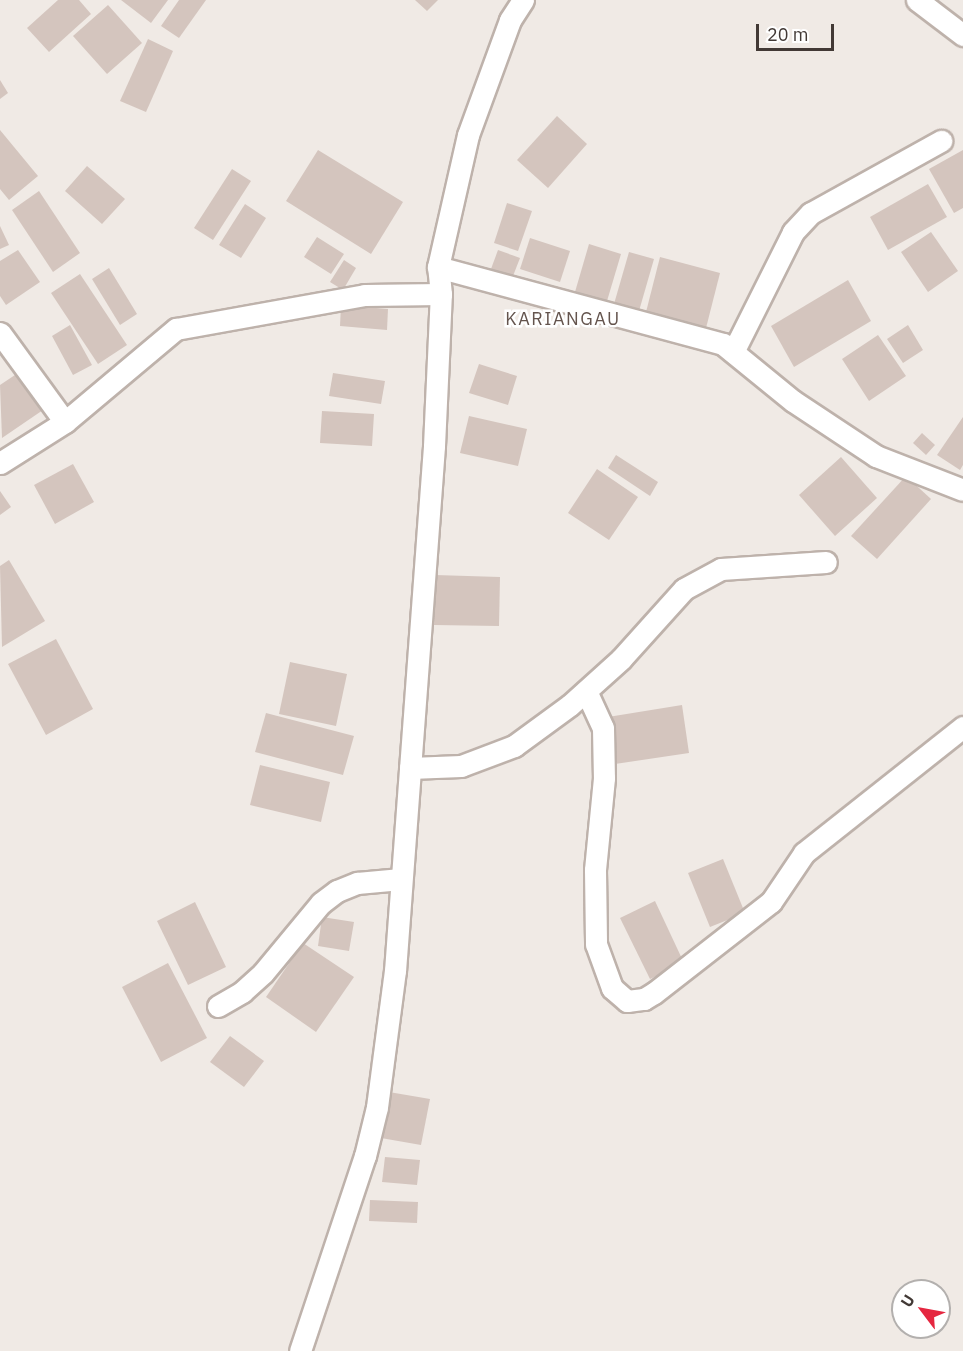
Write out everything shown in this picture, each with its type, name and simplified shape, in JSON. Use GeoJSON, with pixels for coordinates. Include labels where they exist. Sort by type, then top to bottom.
{"type":"FeatureCollection","features":[{"type":"Feature","properties":{"kind":"street"},"geometry":{"type":"LineString","coordinates":[[300,1351],[366,1156],[377,1107],[395,971],[434,446],[441,294],[438,267],[468,135],[510,20],[523,0]]}},
{"type":"Feature","properties":{"kind":"street"},"geometry":{"type":"LineString","coordinates":[[916,0],[963,35]]}},
{"type":"Feature","properties":{"kind":"street"},"geometry":{"type":"LineString","coordinates":[[733,352],[793,232],[811,213],[941,141]]}},
{"type":"Feature","properties":{"kind":"street"},"geometry":{"type":"LineString","coordinates":[[438,267],[723,344],[793,401],[876,456],[963,490]]}},
{"type":"Feature","properties":{"kind":"street"},"geometry":{"type":"LineString","coordinates":[[0,463],[65,422],[176,329],[364,295],[441,294]]}},
{"type":"Feature","properties":{"kind":"street"},"geometry":{"type":"LineString","coordinates":[[0,333],[65,422]]}},
{"type":"Feature","properties":{"kind":"street"},"geometry":{"type":"LineString","coordinates":[[410,768],[461,766],[514,746],[586,691],[621,659],[684,589],[721,569],[826,562]]}},
{"type":"Feature","properties":{"kind":"street"},"geometry":{"type":"LineString","coordinates":[[586,691],[603,728],[604,778],[595,870],[596,944],[612,988],[627,1000],[644,999],[654,993],[771,902],[804,853],[963,727]]}},
{"type":"Feature","properties":{"kind":"street"},"geometry":{"type":"LineString","coordinates":[[218,1006],[242,992],[263,973],[321,903],[337,891],[357,883],[401,879]]}},
{"type":"Feature","properties":{"kind":"building"},"geometry":{"type":"Polygon","coordinates":[[[58,0],[79,0],[91,14],[49,52],[27,28],[58,0]]]}},
{"type":"Feature","properties":{"kind":"building"},"geometry":{"type":"Polygon","coordinates":[[[121,0],[168,0],[151,23],[121,0]]]}},
{"type":"Feature","properties":{"kind":"building"},"geometry":{"type":"Polygon","coordinates":[[[179,0],[206,0],[179,38],[161,26],[179,0]]]}},
{"type":"Feature","properties":{"kind":"building"},"geometry":{"type":"Polygon","coordinates":[[[415,0],[438,0],[427,11],[415,0]]]}},
{"type":"Feature","properties":{"kind":"building"},"geometry":{"type":"Polygon","coordinates":[[[108,5],[142,43],[107,74],[73,36],[108,5]]]}},
{"type":"Feature","properties":{"kind":"building"},"geometry":{"type":"Polygon","coordinates":[[[148,39],[173,51],[146,112],[120,101],[148,39]]]}},
{"type":"Feature","properties":{"kind":"building"},"geometry":{"type":"Polygon","coordinates":[[[0,80],[8,93],[0,99],[0,80]]]}},
{"type":"Feature","properties":{"kind":"building"},"geometry":{"type":"Polygon","coordinates":[[[557,116],[587,144],[548,188],[517,160],[557,116]]]}},
{"type":"Feature","properties":{"kind":"building"},"geometry":{"type":"Polygon","coordinates":[[[0,130],[38,176],[9,200],[0,189],[0,130]]]}},
{"type":"Feature","properties":{"kind":"building"},"geometry":{"type":"Polygon","coordinates":[[[318,150],[403,202],[371,254],[286,201],[318,150]]]}},
{"type":"Feature","properties":{"kind":"building"},"geometry":{"type":"Polygon","coordinates":[[[963,150],[963,208],[954,213],[929,169],[963,150]]]}},
{"type":"Feature","properties":{"kind":"building"},"geometry":{"type":"Polygon","coordinates":[[[87,166],[125,199],[102,224],[65,191],[87,166]]]}},
{"type":"Feature","properties":{"kind":"building"},"geometry":{"type":"Polygon","coordinates":[[[232,169],[251,181],[213,240],[194,228],[232,169]]]}},
{"type":"Feature","properties":{"kind":"building"},"geometry":{"type":"Polygon","coordinates":[[[928,184],[947,217],[888,250],[870,217],[928,184]]]}},
{"type":"Feature","properties":{"kind":"building"},"geometry":{"type":"Polygon","coordinates":[[[39,191],[80,253],[53,272],[12,210],[39,191]]]}},
{"type":"Feature","properties":{"kind":"building"},"geometry":{"type":"Polygon","coordinates":[[[507,203],[532,211],[518,251],[494,243],[507,203]]]}},
{"type":"Feature","properties":{"kind":"building"},"geometry":{"type":"Polygon","coordinates":[[[245,204],[266,218],[241,258],[219,245],[245,204]]]}},
{"type":"Feature","properties":{"kind":"building"},"geometry":{"type":"Polygon","coordinates":[[[0,226],[9,245],[0,249],[0,226]]]}},
{"type":"Feature","properties":{"kind":"building"},"geometry":{"type":"Polygon","coordinates":[[[931,232],[958,271],[928,292],[901,252],[931,232]]]}},
{"type":"Feature","properties":{"kind":"building"},"geometry":{"type":"Polygon","coordinates":[[[317,237],[344,254],[331,274],[304,257],[317,237]]]}},
{"type":"Feature","properties":{"kind":"building"},"geometry":{"type":"Polygon","coordinates":[[[530,238],[570,251],[560,282],[520,269],[530,238]]]}},
{"type":"Feature","properties":{"kind":"building"},"geometry":{"type":"Polygon","coordinates":[[[589,244],[621,254],[607,301],[575,292],[589,244]]]}},
{"type":"Feature","properties":{"kind":"building"},"geometry":{"type":"Polygon","coordinates":[[[18,250],[40,282],[6,305],[0,296],[0,261],[18,250]]]}},
{"type":"Feature","properties":{"kind":"building"},"geometry":{"type":"Polygon","coordinates":[[[498,250],[520,258],[513,276],[491,269],[498,250]]]}},
{"type":"Feature","properties":{"kind":"building"},"geometry":{"type":"Polygon","coordinates":[[[629,252],[654,259],[639,311],[614,304],[629,252]]]}},
{"type":"Feature","properties":{"kind":"building"},"geometry":{"type":"Polygon","coordinates":[[[660,257],[720,273],[705,332],[645,316],[660,257]]]}},
{"type":"Feature","properties":{"kind":"building"},"geometry":{"type":"Polygon","coordinates":[[[344,260],[356,268],[343,290],[330,282],[344,260]]]}},
{"type":"Feature","properties":{"kind":"building"},"geometry":{"type":"Polygon","coordinates":[[[109,268],[137,314],[120,325],[92,279],[109,268]]]}},
{"type":"Feature","properties":{"kind":"building"},"geometry":{"type":"Polygon","coordinates":[[[80,274],[127,345],[98,364],[51,293],[80,274]]]}},
{"type":"Feature","properties":{"kind":"building"},"geometry":{"type":"Polygon","coordinates":[[[848,280],[871,321],[794,367],[771,326],[848,280]]]}},
{"type":"Feature","properties":{"kind":"building"},"geometry":{"type":"Polygon","coordinates":[[[341,305],[388,309],[387,330],[340,326],[341,305]]]}},
{"type":"Feature","properties":{"kind":"building"},"geometry":{"type":"Polygon","coordinates":[[[70,325],[92,365],[73,375],[52,336],[70,325]]]}},
{"type":"Feature","properties":{"kind":"building"},"geometry":{"type":"Polygon","coordinates":[[[908,325],[923,350],[903,363],[887,339],[908,325]]]}},
{"type":"Feature","properties":{"kind":"building"},"geometry":{"type":"Polygon","coordinates":[[[878,335],[906,376],[869,401],[842,359],[878,335]]]}},
{"type":"Feature","properties":{"kind":"building"},"geometry":{"type":"Polygon","coordinates":[[[479,364],[517,376],[508,405],[469,393],[479,364]]]}},
{"type":"Feature","properties":{"kind":"building"},"geometry":{"type":"Polygon","coordinates":[[[18,373],[43,410],[2,438],[0,385],[18,373]]]}},
{"type":"Feature","properties":{"kind":"building"},"geometry":{"type":"Polygon","coordinates":[[[333,373],[385,381],[381,404],[329,396],[333,373]]]}},
{"type":"Feature","properties":{"kind":"building"},"geometry":{"type":"Polygon","coordinates":[[[322,411],[374,414],[372,446],[320,443],[322,411]]]}},
{"type":"Feature","properties":{"kind":"building"},"geometry":{"type":"Polygon","coordinates":[[[469,416],[527,429],[518,466],[460,453],[469,416]]]}},
{"type":"Feature","properties":{"kind":"building"},"geometry":{"type":"Polygon","coordinates":[[[963,417],[963,465],[960,470],[937,455],[963,417]]]}},
{"type":"Feature","properties":{"kind":"building"},"geometry":{"type":"Polygon","coordinates":[[[922,433],[935,445],[926,455],[913,443],[922,433]]]}},
{"type":"Feature","properties":{"kind":"building"},"geometry":{"type":"Polygon","coordinates":[[[616,455],[658,482],[650,496],[608,468],[616,455]]]}},
{"type":"Feature","properties":{"kind":"building"},"geometry":{"type":"Polygon","coordinates":[[[841,457],[877,498],[835,536],[799,495],[841,457]]]}},
{"type":"Feature","properties":{"kind":"building"},"geometry":{"type":"Polygon","coordinates":[[[73,464],[94,502],[55,524],[34,485],[73,464]]]}},
{"type":"Feature","properties":{"kind":"building"},"geometry":{"type":"Polygon","coordinates":[[[597,469],[638,497],[609,540],[568,513],[597,469]]]}},
{"type":"Feature","properties":{"kind":"building"},"geometry":{"type":"Polygon","coordinates":[[[906,476],[931,499],[877,559],[851,536],[906,476]]]}},
{"type":"Feature","properties":{"kind":"building"},"geometry":{"type":"Polygon","coordinates":[[[0,491],[11,507],[0,515],[0,491]]]}},
{"type":"Feature","properties":{"kind":"building"},"geometry":{"type":"Polygon","coordinates":[[[9,560],[45,621],[2,647],[0,566],[9,560]]]}},
{"type":"Feature","properties":{"kind":"building"},"geometry":{"type":"Polygon","coordinates":[[[435,575],[500,577],[499,626],[434,625],[435,575]]]}},
{"type":"Feature","properties":{"kind":"building"},"geometry":{"type":"Polygon","coordinates":[[[56,639],[93,709],[46,735],[8,664],[56,639]]]}},
{"type":"Feature","properties":{"kind":"building"},"geometry":{"type":"Polygon","coordinates":[[[290,662],[347,674],[336,726],[279,714],[290,662]]]}},
{"type":"Feature","properties":{"kind":"building"},"geometry":{"type":"Polygon","coordinates":[[[682,705],[689,753],[615,764],[608,717],[682,705]]]}},
{"type":"Feature","properties":{"kind":"building"},"geometry":{"type":"Polygon","coordinates":[[[266,713],[354,736],[343,775],[255,752],[266,713]]]}},
{"type":"Feature","properties":{"kind":"building"},"geometry":{"type":"Polygon","coordinates":[[[260,765],[330,782],[321,822],[250,805],[260,765]]]}},
{"type":"Feature","properties":{"kind":"building"},"geometry":{"type":"Polygon","coordinates":[[[723,859],[745,913],[710,927],[688,873],[723,859]]]}},
{"type":"Feature","properties":{"kind":"building"},"geometry":{"type":"Polygon","coordinates":[[[655,901],[684,963],[650,979],[620,918],[655,901]]]}},
{"type":"Feature","properties":{"kind":"building"},"geometry":{"type":"Polygon","coordinates":[[[195,902],[226,967],[188,985],[157,921],[195,902]]]}},
{"type":"Feature","properties":{"kind":"building"},"geometry":{"type":"Polygon","coordinates":[[[322,917],[354,922],[349,951],[318,946],[322,917]]]}},
{"type":"Feature","properties":{"kind":"building"},"geometry":{"type":"Polygon","coordinates":[[[303,943],[354,977],[316,1032],[266,997],[303,943]]]}},
{"type":"Feature","properties":{"kind":"building"},"geometry":{"type":"Polygon","coordinates":[[[168,963],[207,1038],[161,1062],[122,987],[168,963]]]}},
{"type":"Feature","properties":{"kind":"building"},"geometry":{"type":"Polygon","coordinates":[[[230,1036],[264,1061],[244,1087],[210,1062],[230,1036]]]}},
{"type":"Feature","properties":{"kind":"building"},"geometry":{"type":"Polygon","coordinates":[[[389,1092],[430,1099],[421,1145],[381,1138],[389,1092]]]}},
{"type":"Feature","properties":{"kind":"building"},"geometry":{"type":"Polygon","coordinates":[[[385,1157],[420,1160],[417,1185],[382,1182],[385,1157]]]}},
{"type":"Feature","properties":{"kind":"building"},"geometry":{"type":"Polygon","coordinates":[[[370,1200],[418,1202],[417,1223],[369,1221],[370,1200]]]}},
{"type":"Feature","properties":{"kind":"district","name":"KARIANGAU"},"geometry":{"type":"Point","coordinates":[563,319]}}]}
